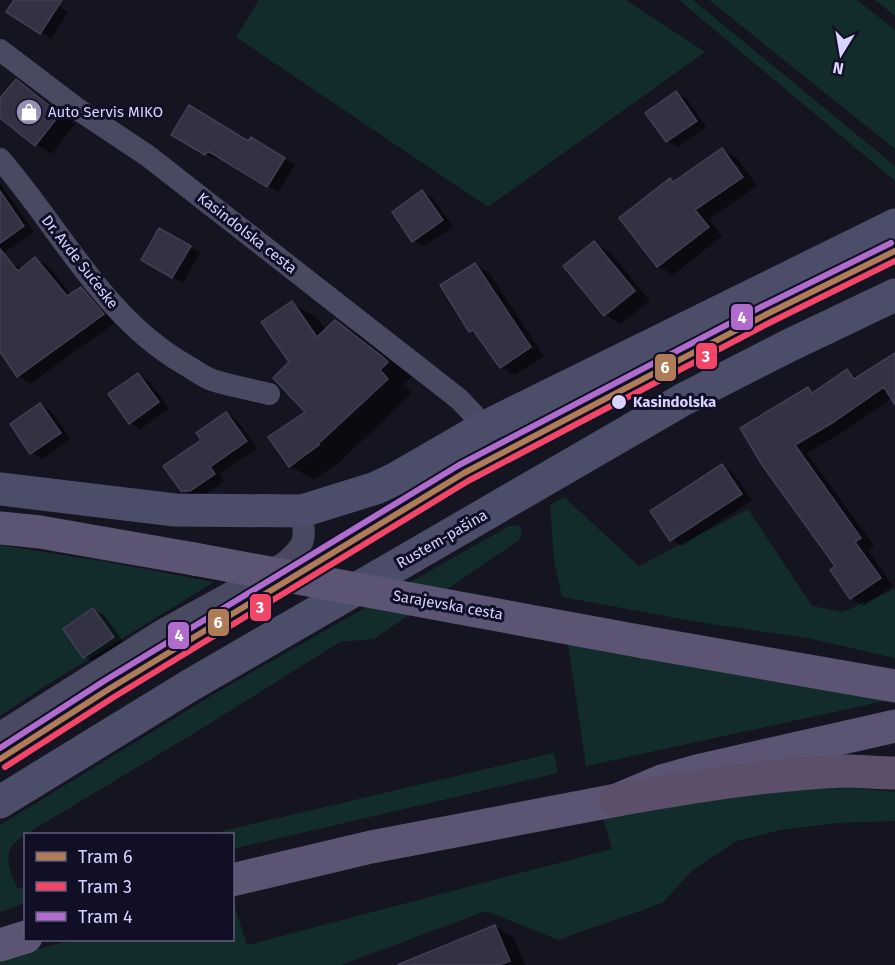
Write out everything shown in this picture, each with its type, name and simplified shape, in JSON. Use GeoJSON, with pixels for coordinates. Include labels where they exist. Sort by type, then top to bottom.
{"type":"FeatureCollection","features":[{"type":"Feature","properties":{"kind":"highway"},"geometry":{"type":"LineString","coordinates":[[617,800],[710,784],[785,776],[845,771],[895,773]]}},
{"type":"Feature","properties":{"kind":"main road"},"geometry":{"type":"LineString","coordinates":[[0,489],[174,510],[302,511],[376,488],[483,428],[895,225]]}},
{"type":"Feature","properties":{"kind":"main road","name":"Rustem-pašina"},"geometry":{"type":"LineString","coordinates":[[0,802],[189,686],[676,404],[790,345],[895,295]]}},
{"type":"Feature","properties":{"kind":"main road","name":"Sarajevska cesta"},"geometry":{"type":"LineString","coordinates":[[0,528],[40,532],[194,559],[895,686]]}},
{"type":"Feature","properties":{"kind":"main road"},"geometry":{"type":"LineString","coordinates":[[234,880],[371,847],[617,800],[662,781],[701,770],[895,726]]}},
{"type":"Feature","properties":{"kind":"main road"},"geometry":{"type":"LineString","coordinates":[[0,945],[24,938]]}},
{"type":"Feature","properties":{"kind":"street","name":"Kasindolska cesta"},"geometry":{"type":"LineString","coordinates":[[0,50],[79,110],[157,163],[459,399],[477,417],[483,428]]}},
{"type":"Feature","properties":{"kind":"street","name":"Dr. Avde Sućeske"},"geometry":{"type":"LineString","coordinates":[[0,159],[20,182],[111,304],[146,338],[168,355],[210,379],[269,394]]}},
{"type":"Feature","properties":{"kind":"street"},"geometry":{"type":"LineString","coordinates":[[0,733],[159,632],[284,562],[301,548],[304,534],[302,511]]}},
{"type":"Feature","properties":{"kind":"green space"},"geometry":{"type":"Polygon","coordinates":[[[259,0],[626,0],[705,52],[488,207],[236,37],[259,0]]]}},
{"type":"Feature","properties":{"kind":"green space"},"geometry":{"type":"Polygon","coordinates":[[[679,0],[693,0],[895,166],[895,181],[679,0]]]}},
{"type":"Feature","properties":{"kind":"green space"},"geometry":{"type":"Polygon","coordinates":[[[709,0],[857,0],[895,30],[895,149],[709,0]]]}},
{"type":"Feature","properties":{"kind":"green space"},"geometry":{"type":"Polygon","coordinates":[[[875,0],[895,0],[895,16],[875,0]]]}},
{"type":"Feature","properties":{"kind":"green space"},"geometry":{"type":"Polygon","coordinates":[[[564,497],[639,566],[748,509],[812,606],[843,612],[895,589],[895,658],[807,638],[698,622],[562,597],[554,559],[550,505],[564,497]]]}},
{"type":"Feature","properties":{"kind":"green space"},"geometry":{"type":"Polygon","coordinates":[[[509,526],[519,526],[522,530],[519,540],[374,639],[340,642],[201,729],[28,833],[24,833],[24,836],[12,845],[8,857],[11,874],[18,889],[24,887],[24,903],[0,912],[0,825],[219,691],[509,526]]]}},
{"type":"Feature","properties":{"kind":"green space"},"geometry":{"type":"Polygon","coordinates":[[[0,545],[108,562],[214,582],[0,716],[0,545]]]}},
{"type":"Feature","properties":{"kind":"green space"},"geometry":{"type":"Polygon","coordinates":[[[568,644],[894,699],[586,766],[568,644]]]}},
{"type":"Feature","properties":{"kind":"green space"},"geometry":{"type":"Polygon","coordinates":[[[554,753],[558,773],[234,849],[234,833],[214,833],[554,753]]]}},
{"type":"Feature","properties":{"kind":"green space"},"geometry":{"type":"Polygon","coordinates":[[[855,788],[895,792],[895,821],[837,823],[781,830],[737,841],[693,870],[662,903],[558,940],[486,911],[341,965],[0,965],[0,959],[69,941],[234,941],[234,904],[247,945],[612,849],[603,818],[770,790],[855,788]]]}},
{"type":"Feature","properties":{"kind":"building"},"geometry":{"type":"Polygon","coordinates":[[[14,0],[62,0],[40,34],[6,12],[14,0]]]}},
{"type":"Feature","properties":{"kind":"building"},"geometry":{"type":"Polygon","coordinates":[[[16,79],[60,114],[35,146],[0,118],[0,98],[16,79]]]}},
{"type":"Feature","properties":{"kind":"building"},"geometry":{"type":"Polygon","coordinates":[[[676,91],[697,121],[666,142],[645,113],[676,91]]]}},
{"type":"Feature","properties":{"kind":"building"},"geometry":{"type":"Polygon","coordinates":[[[189,105],[248,141],[251,137],[285,158],[267,187],[208,151],[205,155],[171,135],[189,105]]]}},
{"type":"Feature","properties":{"kind":"building"},"geometry":{"type":"Polygon","coordinates":[[[722,148],[743,177],[695,210],[709,227],[657,267],[619,218],[670,178],[673,182],[722,148]]]}},
{"type":"Feature","properties":{"kind":"building"},"geometry":{"type":"Polygon","coordinates":[[[422,190],[443,220],[412,242],[392,212],[422,190]]]}},
{"type":"Feature","properties":{"kind":"building"},"geometry":{"type":"Polygon","coordinates":[[[0,191],[24,226],[0,243],[0,191]]]}},
{"type":"Feature","properties":{"kind":"building"},"geometry":{"type":"Polygon","coordinates":[[[159,228],[191,246],[172,278],[141,260],[159,228]]]}},
{"type":"Feature","properties":{"kind":"building"},"geometry":{"type":"Polygon","coordinates":[[[594,241],[635,291],[604,316],[563,266],[594,241]]]}},
{"type":"Feature","properties":{"kind":"building"},"geometry":{"type":"Polygon","coordinates":[[[0,249],[18,271],[35,257],[67,296],[81,287],[104,314],[17,377],[0,352],[0,249]]]}},
{"type":"Feature","properties":{"kind":"building"},"geometry":{"type":"Polygon","coordinates":[[[475,263],[531,347],[500,368],[473,330],[469,332],[440,285],[475,263]]]}},
{"type":"Feature","properties":{"kind":"building"},"geometry":{"type":"Polygon","coordinates":[[[292,301],[317,337],[335,320],[383,357],[388,362],[380,370],[388,379],[319,445],[289,467],[268,437],[305,412],[273,378],[289,362],[261,322],[292,301]]]}},
{"type":"Feature","properties":{"kind":"building"},"geometry":{"type":"Polygon","coordinates":[[[895,353],[895,405],[884,387],[795,445],[861,538],[855,542],[881,578],[850,599],[830,570],[835,566],[762,465],[740,428],[808,387],[812,393],[847,369],[854,379],[895,353]]]}},
{"type":"Feature","properties":{"kind":"building"},"geometry":{"type":"Polygon","coordinates":[[[138,373],[159,402],[129,424],[108,394],[138,373]]]}},
{"type":"Feature","properties":{"kind":"building"},"geometry":{"type":"Polygon","coordinates":[[[40,403],[61,433],[30,454],[10,424],[40,403]]]}},
{"type":"Feature","properties":{"kind":"building"},"geometry":{"type":"Polygon","coordinates":[[[226,412],[247,441],[210,467],[215,474],[190,491],[181,491],[163,466],[201,440],[196,433],[226,412]]]}},
{"type":"Feature","properties":{"kind":"building"},"geometry":{"type":"Polygon","coordinates":[[[722,464],[742,494],[670,541],[650,511],[722,464]]]}},
{"type":"Feature","properties":{"kind":"building"},"geometry":{"type":"Polygon","coordinates":[[[93,608],[114,637],[83,658],[63,629],[93,608]]]}},
{"type":"Feature","properties":{"kind":"building"},"geometry":{"type":"Polygon","coordinates":[[[495,925],[510,961],[499,965],[397,965],[495,925]]]}},
{"type":"Feature","properties":{"kind":"tram line","name":"4"},"geometry":{"type":"LineString","coordinates":[[0,748],[104,681],[459,465],[763,306],[891,243]]}},
{"type":"Feature","properties":{"kind":"tram line","name":"6"},"geometry":{"type":"LineString","coordinates":[[0,759],[109,689],[464,473],[767,314],[895,251]]}},
{"type":"Feature","properties":{"kind":"tram line","name":"3"},"geometry":{"type":"LineString","coordinates":[[5,767],[114,697],[468,481],[771,322],[895,261]]}},
{"type":"Feature","properties":{"kind":"place","name":"Auto Servis MIKO"},"geometry":{"type":"Point","coordinates":[29,112]}},
{"type":"Feature","properties":{"kind":"place","name":"Kasindolska"},"geometry":{"type":"Point","coordinates":[619,402]}}]}
